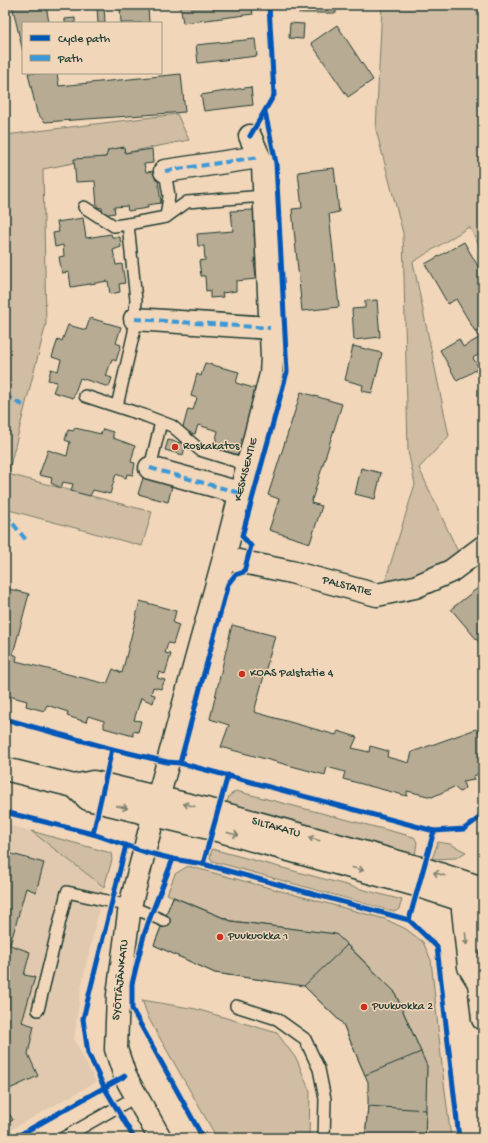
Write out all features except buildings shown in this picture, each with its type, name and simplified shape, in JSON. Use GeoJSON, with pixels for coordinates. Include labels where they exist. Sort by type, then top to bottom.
{"type":"FeatureCollection","features":[{"type":"Feature","properties":{"kind":"street","name":"KESKISENTIE"},"geometry":{"type":"LineString","coordinates":[[156,806],[224,558],[271,374],[272,357],[263,166],[250,136]]}},
{"type":"Feature","properties":{"kind":"street"},"geometry":{"type":"LineString","coordinates":[[164,171],[259,157]]}},
{"type":"Feature","properties":{"kind":"street"},"geometry":{"type":"LineString","coordinates":[[135,319],[270,328]]}},
{"type":"Feature","properties":{"kind":"street"},"geometry":{"type":"LineString","coordinates":[[150,468],[240,493]]}},
{"type":"Feature","properties":{"kind":"street","name":"PALSTATIE"},"geometry":{"type":"LineString","coordinates":[[224,558],[291,572],[377,595],[415,587],[451,571],[483,546]]}},
{"type":"Feature","properties":{"kind":"street","name":"SILTAKATU"},"geometry":{"type":"LineString","coordinates":[[5,768],[74,786],[93,782],[213,829],[419,886],[476,885]]}},
{"type":"Feature","properties":{"kind":"street","name":"SYÖTTÄJÄNKATU"},"geometry":{"type":"LineString","coordinates":[[156,806],[130,906],[118,995],[116,1049],[125,1076],[160,1138]]}},
{"type":"Feature","properties":{"kind":"street"},"geometry":{"type":"LineString","coordinates":[[476,885],[483,940]]}},
{"type":"Feature","properties":{"kind":"street"},"geometry":{"type":"LineString","coordinates":[[476,885],[469,967],[481,978],[483,1019]]}},
{"type":"Feature","properties":{"kind":"lane"},"geometry":{"type":"LineString","coordinates":[[164,171],[169,196],[166,216]]}},
{"type":"Feature","properties":{"kind":"lane"},"geometry":{"type":"LineString","coordinates":[[84,207],[114,226],[166,216],[187,202],[265,196]]}},
{"type":"Feature","properties":{"kind":"lane"},"geometry":{"type":"LineString","coordinates":[[117,406],[134,332],[135,319],[136,300],[128,224]]}},
{"type":"Feature","properties":{"kind":"lane"},"geometry":{"type":"LineString","coordinates":[[85,396],[172,426],[200,450],[248,465]]}},
{"type":"Feature","properties":{"kind":"lane"},"geometry":{"type":"LineString","coordinates":[[150,468],[161,422]]}},
{"type":"Feature","properties":{"kind":"lane"},"geometry":{"type":"LineString","coordinates":[[38,1010],[67,892],[130,906],[164,921]]}},
{"type":"Feature","properties":{"kind":"lane"},"geometry":{"type":"LineString","coordinates":[[236,1006],[277,1019],[306,1039],[319,1069],[325,1099],[324,1138]]}},
{"type":"Feature","properties":{"kind":"lane"},"geometry":{"type":"LineString","coordinates":[[63,1138],[137,1096]]}},
{"type":"Feature","properties":{"kind":"shaded area"},"geometry":{"type":"Polygon","coordinates":[[[382,5],[483,5],[483,252],[469,227],[413,262],[449,436],[419,468],[459,554],[441,566],[423,574],[384,585],[415,484],[408,451],[403,233],[376,130],[382,5]]]}},
{"type":"Feature","properties":{"kind":"shaded area"},"geometry":{"type":"Polygon","coordinates":[[[177,114],[189,140],[43,169],[46,324],[8,474],[152,512],[142,546],[9,510],[5,523],[5,135],[177,114]]]}},
{"type":"Feature","properties":{"kind":"shaded area"},"geometry":{"type":"Polygon","coordinates":[[[236,791],[414,837],[417,842],[415,857],[225,808],[229,796],[236,791]]]}},
{"type":"Feature","properties":{"kind":"shaded area"},"geometry":{"type":"Polygon","coordinates":[[[5,824],[31,831],[104,887],[81,988],[74,1039],[96,1082],[5,1133],[5,824]]]}},
{"type":"Feature","properties":{"kind":"shaded area"},"geometry":{"type":"Polygon","coordinates":[[[31,831],[111,853],[112,860],[104,887],[31,831]]]}},
{"type":"Feature","properties":{"kind":"shaded area"},"geometry":{"type":"Polygon","coordinates":[[[438,842],[450,844],[466,852],[456,858],[432,859],[438,842]]]}},
{"type":"Feature","properties":{"kind":"shaded area"},"geometry":{"type":"Polygon","coordinates":[[[212,849],[402,900],[399,909],[395,912],[212,861],[210,857],[212,849]]]}},
{"type":"Feature","properties":{"kind":"shaded area"},"geometry":{"type":"Polygon","coordinates":[[[188,866],[385,919],[406,929],[423,942],[431,960],[451,1138],[425,1138],[427,1066],[394,991],[336,934],[231,921],[167,894],[175,874],[188,866]]]}},
{"type":"Feature","properties":{"kind":"shaded area"},"geometry":{"type":"Polygon","coordinates":[[[142,1000],[196,1009],[277,1033],[297,1060],[310,1092],[309,1138],[217,1138],[149,1019],[142,1000]]]}},
{"type":"Feature","properties":{"kind":"marked path"},"geometry":{"type":"LineString","coordinates":[[165,171],[259,157]]}},
{"type":"Feature","properties":{"kind":"marked path"},"geometry":{"type":"LineString","coordinates":[[135,319],[270,328]]}},
{"type":"Feature","properties":{"kind":"marked path"},"geometry":{"type":"LineString","coordinates":[[5,396],[25,406]]}},
{"type":"Feature","properties":{"kind":"marked path"},"geometry":{"type":"LineString","coordinates":[[150,468],[240,493]]}},
{"type":"Feature","properties":{"kind":"marked path"},"geometry":{"type":"LineString","coordinates":[[5,515],[26,540]]}},
{"type":"Feature","properties":{"kind":"cycle path"},"geometry":{"type":"LineString","coordinates":[[250,136],[274,95],[269,5]]}},
{"type":"Feature","properties":{"kind":"cycle path"},"geometry":{"type":"LineString","coordinates":[[180,763],[228,584],[235,575],[244,572],[251,546],[242,536],[287,372],[276,163],[265,112]]}},
{"type":"Feature","properties":{"kind":"cycle path"},"geometry":{"type":"LineString","coordinates":[[5,719],[112,749],[167,762],[180,763],[434,831],[464,829],[483,815]]}},
{"type":"Feature","properties":{"kind":"cycle path"},"geometry":{"type":"LineString","coordinates":[[93,834],[112,749]]}},
{"type":"Feature","properties":{"kind":"cycle path"},"geometry":{"type":"LineString","coordinates":[[203,864],[228,775]]}},
{"type":"Feature","properties":{"kind":"cycle path"},"geometry":{"type":"LineString","coordinates":[[5,812],[93,834],[145,852],[203,864],[409,920],[437,947],[459,1138]]}},
{"type":"Feature","properties":{"kind":"cycle path"},"geometry":{"type":"LineString","coordinates":[[409,920],[434,831]]}},
{"type":"Feature","properties":{"kind":"cycle path"},"geometry":{"type":"LineString","coordinates":[[126,845],[83,1019],[88,1053],[104,1087],[134,1138]]}},
{"type":"Feature","properties":{"kind":"cycle path"},"geometry":{"type":"LineString","coordinates":[[173,859],[144,935],[132,984],[132,1009],[203,1138]]}},
{"type":"Feature","properties":{"kind":"cycle path"},"geometry":{"type":"LineString","coordinates":[[14,1138],[125,1076]]}},
{"type":"Feature","properties":{"kind":"place","name":"Roskakatos"},"geometry":{"type":"Point","coordinates":[175,447]}},
{"type":"Feature","properties":{"kind":"place","name":"KOAS Palstatie 4"},"geometry":{"type":"Point","coordinates":[242,674]}},
{"type":"Feature","properties":{"kind":"place","name":"Puukuokka 1"},"geometry":{"type":"Point","coordinates":[220,937]}},
{"type":"Feature","properties":{"kind":"place","name":"Puukuokka 2"},"geometry":{"type":"Point","coordinates":[364,1007]}}]}
